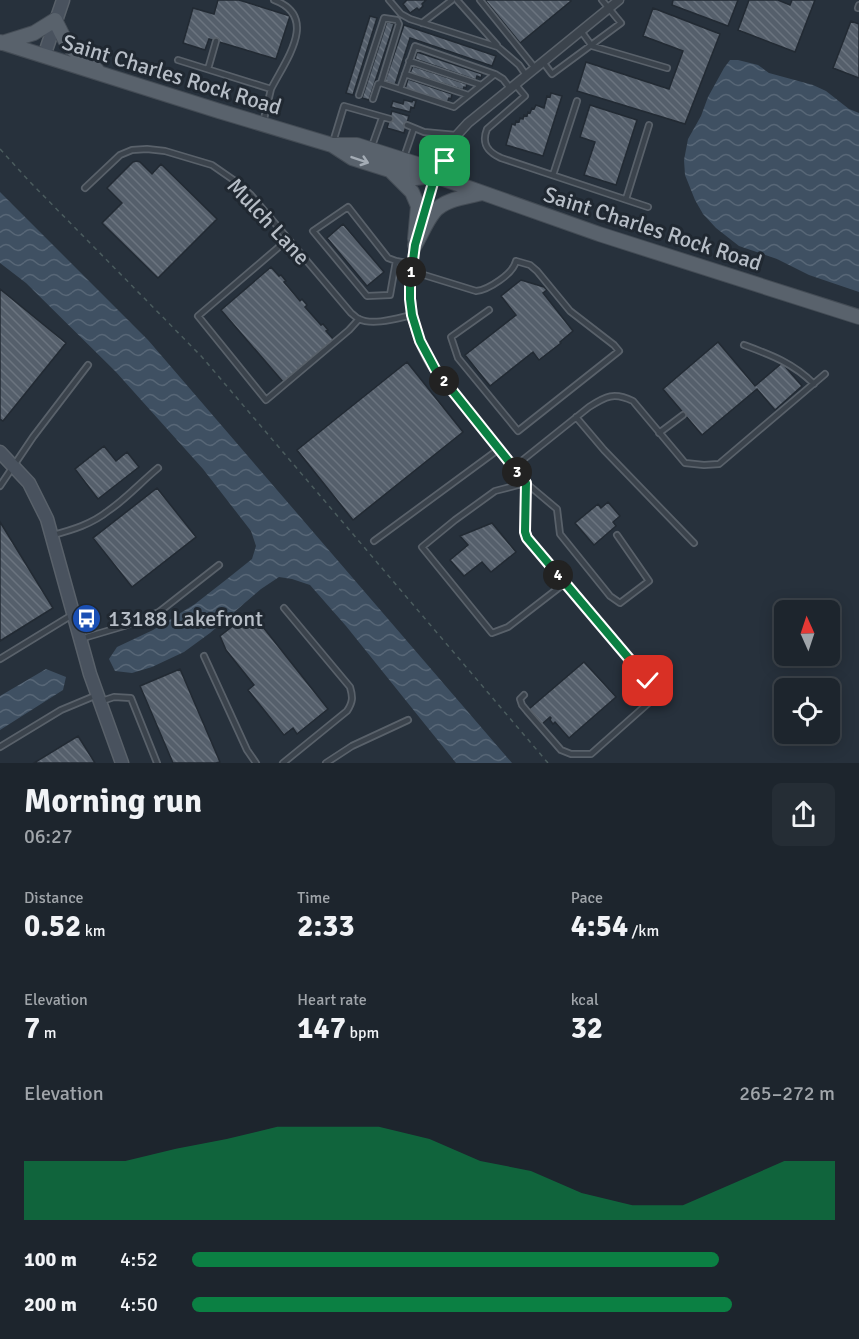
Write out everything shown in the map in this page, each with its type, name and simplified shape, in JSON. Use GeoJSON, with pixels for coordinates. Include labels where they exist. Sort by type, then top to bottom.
{"type":"FeatureCollection","features":[{"type":"Feature","properties":{"kind":"main road"},"geometry":{"type":"LineString","coordinates":[[1,42],[34,33],[55,20],[64,40],[71,48],[104,75]]}},
{"type":"Feature","properties":{"kind":"main road","name":"Saint Charles Rock Road"},"geometry":{"type":"LineString","coordinates":[[1,42],[332,145],[352,158],[415,178],[435,176]]}},
{"type":"Feature","properties":{"kind":"main road","name":"Saint Charles Rock Road"},"geometry":{"type":"LineString","coordinates":[[332,145],[357,145],[420,165],[435,176],[599,234],[859,317]]}},
{"type":"Feature","properties":{"kind":"main road"},"geometry":{"type":"LineString","coordinates":[[391,170],[412,192],[418,206],[415,245]]}},
{"type":"Feature","properties":{"kind":"main road"},"geometry":{"type":"LineString","coordinates":[[415,245],[435,211],[440,207],[483,193]]}},
{"type":"Feature","properties":{"kind":"street"},"geometry":{"type":"LineString","coordinates":[[44,56],[61,0]]}},
{"type":"Feature","properties":{"kind":"street"},"geometry":{"type":"LineString","coordinates":[[526,483],[435,369],[420,341],[410,299],[411,268],[415,245],[435,176],[457,135],[468,123],[619,0]]}},
{"type":"Feature","properties":{"kind":"street"},"geometry":{"type":"LineString","coordinates":[[0,452],[29,483],[47,519],[90,674],[122,763]]}},
{"type":"Feature","properties":{"kind":"lane"},"geometry":{"type":"LineString","coordinates":[[263,124],[271,89],[297,37],[293,12],[274,0]]}},
{"type":"Feature","properties":{"kind":"lane"},"geometry":{"type":"LineString","coordinates":[[389,0],[401,14],[410,19],[498,47]]}},
{"type":"Feature","properties":{"kind":"lane"},"geometry":{"type":"LineString","coordinates":[[422,23],[452,0]]}},
{"type":"Feature","properties":{"kind":"lane"},"geometry":{"type":"LineString","coordinates":[[457,0],[526,75]]}},
{"type":"Feature","properties":{"kind":"lane"},"geometry":{"type":"LineString","coordinates":[[480,0],[535,68]]}},
{"type":"Feature","properties":{"kind":"lane"},"geometry":{"type":"LineString","coordinates":[[543,62],[552,74],[621,23],[602,0]]}},
{"type":"Feature","properties":{"kind":"lane"},"geometry":{"type":"LineString","coordinates":[[359,95],[384,18],[397,20],[399,24],[381,83],[378,84],[373,99]]}},
{"type":"Feature","properties":{"kind":"lane"},"geometry":{"type":"LineString","coordinates":[[581,31],[592,46],[667,68]]}},
{"type":"Feature","properties":{"kind":"lane"},"geometry":{"type":"LineString","coordinates":[[208,69],[216,41]]}},
{"type":"Feature","properties":{"kind":"lane"},"geometry":{"type":"LineString","coordinates":[[400,89],[415,46],[495,74],[525,96],[487,129],[484,135],[489,152],[648,207]]}},
{"type":"Feature","properties":{"kind":"lane"},"geometry":{"type":"LineString","coordinates":[[178,60],[271,89]]}},
{"type":"Feature","properties":{"kind":"lane"},"geometry":{"type":"LineString","coordinates":[[409,61],[481,85]]}},
{"type":"Feature","properties":{"kind":"lane"},"geometry":{"type":"LineString","coordinates":[[405,74],[468,95]]}},
{"type":"Feature","properties":{"kind":"lane"},"geometry":{"type":"LineString","coordinates":[[381,83],[454,107],[495,74]]}},
{"type":"Feature","properties":{"kind":"lane"},"geometry":{"type":"LineString","coordinates":[[553,176],[577,101]]}},
{"type":"Feature","properties":{"kind":"lane"},"geometry":{"type":"LineString","coordinates":[[332,145],[345,106],[390,119]]}},
{"type":"Feature","properties":{"kind":"lane"},"geometry":{"type":"LineString","coordinates":[[370,150],[382,118]]}},
{"type":"Feature","properties":{"kind":"lane"},"geometry":{"type":"LineString","coordinates":[[626,199],[649,124]]}},
{"type":"Feature","properties":{"kind":"lane"},"geometry":{"type":"LineString","coordinates":[[406,125],[424,132],[457,135]]}},
{"type":"Feature","properties":{"kind":"lane"},"geometry":{"type":"LineString","coordinates":[[403,160],[414,128]]}},
{"type":"Feature","properties":{"kind":"lane","name":"Mulch Lane"},"geometry":{"type":"LineString","coordinates":[[85,188],[120,155],[132,150],[165,151],[212,165],[251,195],[287,240],[359,320]]}},
{"type":"Feature","properties":{"kind":"lane"},"geometry":{"type":"LineString","coordinates":[[396,261],[390,295],[367,296],[313,231],[348,207],[388,258],[396,261],[411,268],[476,291],[488,288],[508,273],[515,266],[516,261],[530,265],[570,311],[619,351],[518,431],[458,358],[451,337],[489,310]]}},
{"type":"Feature","properties":{"kind":"lane"},"geometry":{"type":"LineString","coordinates":[[287,240],[198,316],[266,400],[359,320],[384,321],[412,315]]}},
{"type":"Feature","properties":{"kind":"lane"},"geometry":{"type":"LineString","coordinates":[[744,345],[783,360],[814,384]]}},
{"type":"Feature","properties":{"kind":"lane"},"geometry":{"type":"LineString","coordinates":[[0,486],[33,437],[87,365]]}},
{"type":"Feature","properties":{"kind":"lane"},"geometry":{"type":"LineString","coordinates":[[514,467],[576,417],[600,400],[614,395],[633,401],[685,463],[719,464],[825,374]]}},
{"type":"Feature","properties":{"kind":"lane"},"geometry":{"type":"LineString","coordinates":[[659,433],[683,415]]}},
{"type":"Feature","properties":{"kind":"lane"},"geometry":{"type":"LineString","coordinates":[[576,417],[604,450],[694,543]]}},
{"type":"Feature","properties":{"kind":"lane"},"geometry":{"type":"LineString","coordinates":[[374,542],[499,449]]}},
{"type":"Feature","properties":{"kind":"lane"},"geometry":{"type":"LineString","coordinates":[[53,535],[89,523],[109,512],[158,468]]}},
{"type":"Feature","properties":{"kind":"lane"},"geometry":{"type":"LineString","coordinates":[[526,483],[557,509],[560,534],[610,596],[620,603],[649,582],[617,536]]}},
{"type":"Feature","properties":{"kind":"lane"},"geometry":{"type":"LineString","coordinates":[[524,694],[520,699],[522,705],[561,750],[571,754],[591,754],[653,699],[648,681],[527,538],[525,532],[526,483]]}},
{"type":"Feature","properties":{"kind":"lane"},"geometry":{"type":"LineString","coordinates":[[526,483],[495,491],[422,547],[492,633],[508,627],[565,583]]}},
{"type":"Feature","properties":{"kind":"lane"},"geometry":{"type":"LineString","coordinates":[[80,639],[124,626],[159,612],[219,565]]}},
{"type":"Feature","properties":{"kind":"lane"},"geometry":{"type":"LineString","coordinates":[[283,763],[347,711],[352,704],[353,696],[350,687],[285,608]]}},
{"type":"Feature","properties":{"kind":"lane"},"geometry":{"type":"LineString","coordinates":[[0,659],[74,614]]}},
{"type":"Feature","properties":{"kind":"lane"},"geometry":{"type":"LineString","coordinates":[[204,656],[247,750],[256,763]]}},
{"type":"Feature","properties":{"kind":"lane"},"geometry":{"type":"LineString","coordinates":[[0,747],[61,710],[98,698],[130,698],[157,763]]}},
{"type":"Feature","properties":{"kind":"lane"},"geometry":{"type":"LineString","coordinates":[[326,763],[352,746],[408,720]]}},
{"type":"Feature","properties":{"kind":"path"},"geometry":{"type":"LineString","coordinates":[[0,148],[30,182],[202,357],[548,763]]}},
{"type":"Feature","properties":{"kind":"water"},"geometry":{"type":"Polygon","coordinates":[[[730,60],[758,65],[769,73],[813,85],[859,113],[859,292],[809,275],[777,259],[739,246],[716,228],[703,214],[695,200],[685,175],[684,160],[688,139],[701,116],[708,97],[730,60]]]}},
{"type":"Feature","properties":{"kind":"water"},"geometry":{"type":"Polygon","coordinates":[[[0,192],[148,340],[512,763],[456,763],[346,626],[310,585],[292,579],[279,577],[261,589],[184,652],[152,667],[132,673],[115,671],[109,659],[117,647],[153,630],[195,604],[252,559],[256,546],[251,531],[203,469],[116,372],[26,283],[0,263],[0,192]]]}},
{"type":"Feature","properties":{"kind":"water"},"geometry":{"type":"Polygon","coordinates":[[[46,669],[66,677],[63,690],[0,730],[0,696],[46,669]]]}},
{"type":"Feature","properties":{"kind":"building"},"geometry":{"type":"Polygon","coordinates":[[[218,0],[239,0],[290,16],[276,59],[209,39],[205,50],[183,43],[193,8],[214,14],[218,0]]]}},
{"type":"Feature","properties":{"kind":"building"},"geometry":{"type":"Polygon","coordinates":[[[407,0],[426,0],[419,10],[417,8],[410,13],[403,4],[407,0]]]}},
{"type":"Feature","properties":{"kind":"building"},"geometry":{"type":"Polygon","coordinates":[[[485,0],[570,0],[571,1],[520,43],[485,0]]]}},
{"type":"Feature","properties":{"kind":"building"},"geometry":{"type":"Polygon","coordinates":[[[673,0],[738,0],[728,26],[672,5],[673,0]]]}},
{"type":"Feature","properties":{"kind":"building"},"geometry":{"type":"Polygon","coordinates":[[[749,0],[778,0],[790,5],[792,0],[815,0],[795,52],[738,30],[749,0]]]}},
{"type":"Feature","properties":{"kind":"building"},"geometry":{"type":"Polygon","coordinates":[[[653,8],[720,34],[685,124],[577,91],[586,62],[669,89],[683,51],[643,36],[653,8]]]}},
{"type":"Feature","properties":{"kind":"building"},"geometry":{"type":"Polygon","coordinates":[[[370,16],[377,18],[353,95],[346,93],[370,16]]]}},
{"type":"Feature","properties":{"kind":"building"},"geometry":{"type":"Polygon","coordinates":[[[387,21],[394,24],[369,100],[362,98],[387,21]]]}},
{"type":"Feature","properties":{"kind":"building"},"geometry":{"type":"Polygon","coordinates":[[[851,21],[859,24],[859,78],[833,68],[851,21]]]}},
{"type":"Feature","properties":{"kind":"building"},"geometry":{"type":"Polygon","coordinates":[[[404,25],[496,56],[492,66],[410,38],[395,85],[385,81],[404,25]]]}},
{"type":"Feature","properties":{"kind":"building"},"geometry":{"type":"Polygon","coordinates":[[[417,52],[482,74],[481,78],[477,76],[476,80],[415,59],[417,52]]]}},
{"type":"Feature","properties":{"kind":"building"},"geometry":{"type":"Polygon","coordinates":[[[413,66],[467,84],[466,88],[464,87],[463,90],[410,73],[413,66]]]}},
{"type":"Feature","properties":{"kind":"building"},"geometry":{"type":"Polygon","coordinates":[[[408,79],[452,94],[451,99],[449,98],[447,103],[405,89],[408,79]]]}},
{"type":"Feature","properties":{"kind":"building"},"geometry":{"type":"Polygon","coordinates":[[[551,93],[562,96],[543,156],[506,145],[512,124],[519,122],[520,118],[523,119],[524,115],[527,116],[536,105],[544,108],[547,96],[550,97],[551,93]]]}},
{"type":"Feature","properties":{"kind":"building"},"geometry":{"type":"Polygon","coordinates":[[[404,100],[416,101],[410,112],[391,107],[393,101],[403,104],[404,100]]]}},
{"type":"Feature","properties":{"kind":"building"},"geometry":{"type":"Polygon","coordinates":[[[590,105],[637,120],[616,185],[584,175],[595,142],[580,137],[590,105]]]}},
{"type":"Feature","properties":{"kind":"building"},"geometry":{"type":"Polygon","coordinates":[[[392,111],[409,116],[404,133],[387,128],[392,111]]]}},
{"type":"Feature","properties":{"kind":"building"},"geometry":{"type":"Polygon","coordinates":[[[137,161],[152,174],[161,164],[217,219],[158,278],[102,223],[122,203],[107,188],[133,162],[137,161]]]}},
{"type":"Feature","properties":{"kind":"building"},"geometry":{"type":"Polygon","coordinates":[[[343,224],[384,272],[367,286],[327,238],[343,224]]]}},
{"type":"Feature","properties":{"kind":"building"},"geometry":{"type":"Polygon","coordinates":[[[271,267],[279,276],[281,275],[300,301],[302,299],[307,305],[305,307],[321,325],[323,324],[334,340],[284,383],[221,310],[271,267]]]}},
{"type":"Feature","properties":{"kind":"building"},"geometry":{"type":"Polygon","coordinates":[[[521,280],[544,287],[547,290],[543,293],[573,331],[539,360],[533,352],[490,386],[465,355],[516,315],[501,296],[521,280]]]}},
{"type":"Feature","properties":{"kind":"building"},"geometry":{"type":"Polygon","coordinates":[[[0,289],[66,343],[3,421],[0,419],[0,289]]]}},
{"type":"Feature","properties":{"kind":"building"},"geometry":{"type":"Polygon","coordinates":[[[718,342],[755,386],[782,363],[802,386],[775,410],[757,389],[702,435],[663,389],[718,342]]]}},
{"type":"Feature","properties":{"kind":"building"},"geometry":{"type":"Polygon","coordinates":[[[407,362],[463,432],[353,520],[297,450],[407,362]]]}},
{"type":"Feature","properties":{"kind":"building"},"geometry":{"type":"Polygon","coordinates":[[[104,446],[116,461],[127,452],[139,467],[98,499],[75,469],[104,446]]]}},
{"type":"Feature","properties":{"kind":"building"},"geometry":{"type":"Polygon","coordinates":[[[157,488],[196,537],[132,587],[93,538],[157,488]]]}},
{"type":"Feature","properties":{"kind":"building"},"geometry":{"type":"Polygon","coordinates":[[[608,502],[620,516],[613,522],[616,526],[594,545],[575,523],[598,504],[601,508],[608,502]]]}},
{"type":"Feature","properties":{"kind":"building"},"geometry":{"type":"Polygon","coordinates":[[[0,522],[53,608],[0,641],[0,522]]]}},
{"type":"Feature","properties":{"kind":"building"},"geometry":{"type":"Polygon","coordinates":[[[492,523],[516,552],[491,572],[482,562],[464,576],[450,560],[468,545],[460,536],[492,523]]]}},
{"type":"Feature","properties":{"kind":"building"},"geometry":{"type":"Polygon","coordinates":[[[251,612],[328,709],[297,734],[293,728],[284,735],[248,690],[254,685],[226,650],[220,636],[251,612]]]}},
{"type":"Feature","properties":{"kind":"building"},"geometry":{"type":"Polygon","coordinates":[[[584,662],[616,697],[569,738],[555,722],[553,724],[550,717],[542,724],[529,709],[584,662]]]}},
{"type":"Feature","properties":{"kind":"building"},"geometry":{"type":"Polygon","coordinates":[[[180,669],[220,762],[173,763],[140,686],[180,669]]]}},
{"type":"Feature","properties":{"kind":"building"},"geometry":{"type":"Polygon","coordinates":[[[78,736],[95,763],[34,763],[78,736]]]}},
{"type":"Feature","properties":{"kind":"place","name":"13188 Lakefront"},"geometry":{"type":"Point","coordinates":[87,618]}},
{"type":"Feature","properties":{"kind":"route"},"geometry":{"type":"LineString","coordinates":[[445,161],[435,176],[415,245],[411,268],[410,299],[420,341],[435,369],[526,483],[525,532],[527,538],[648,681]]}}]}
